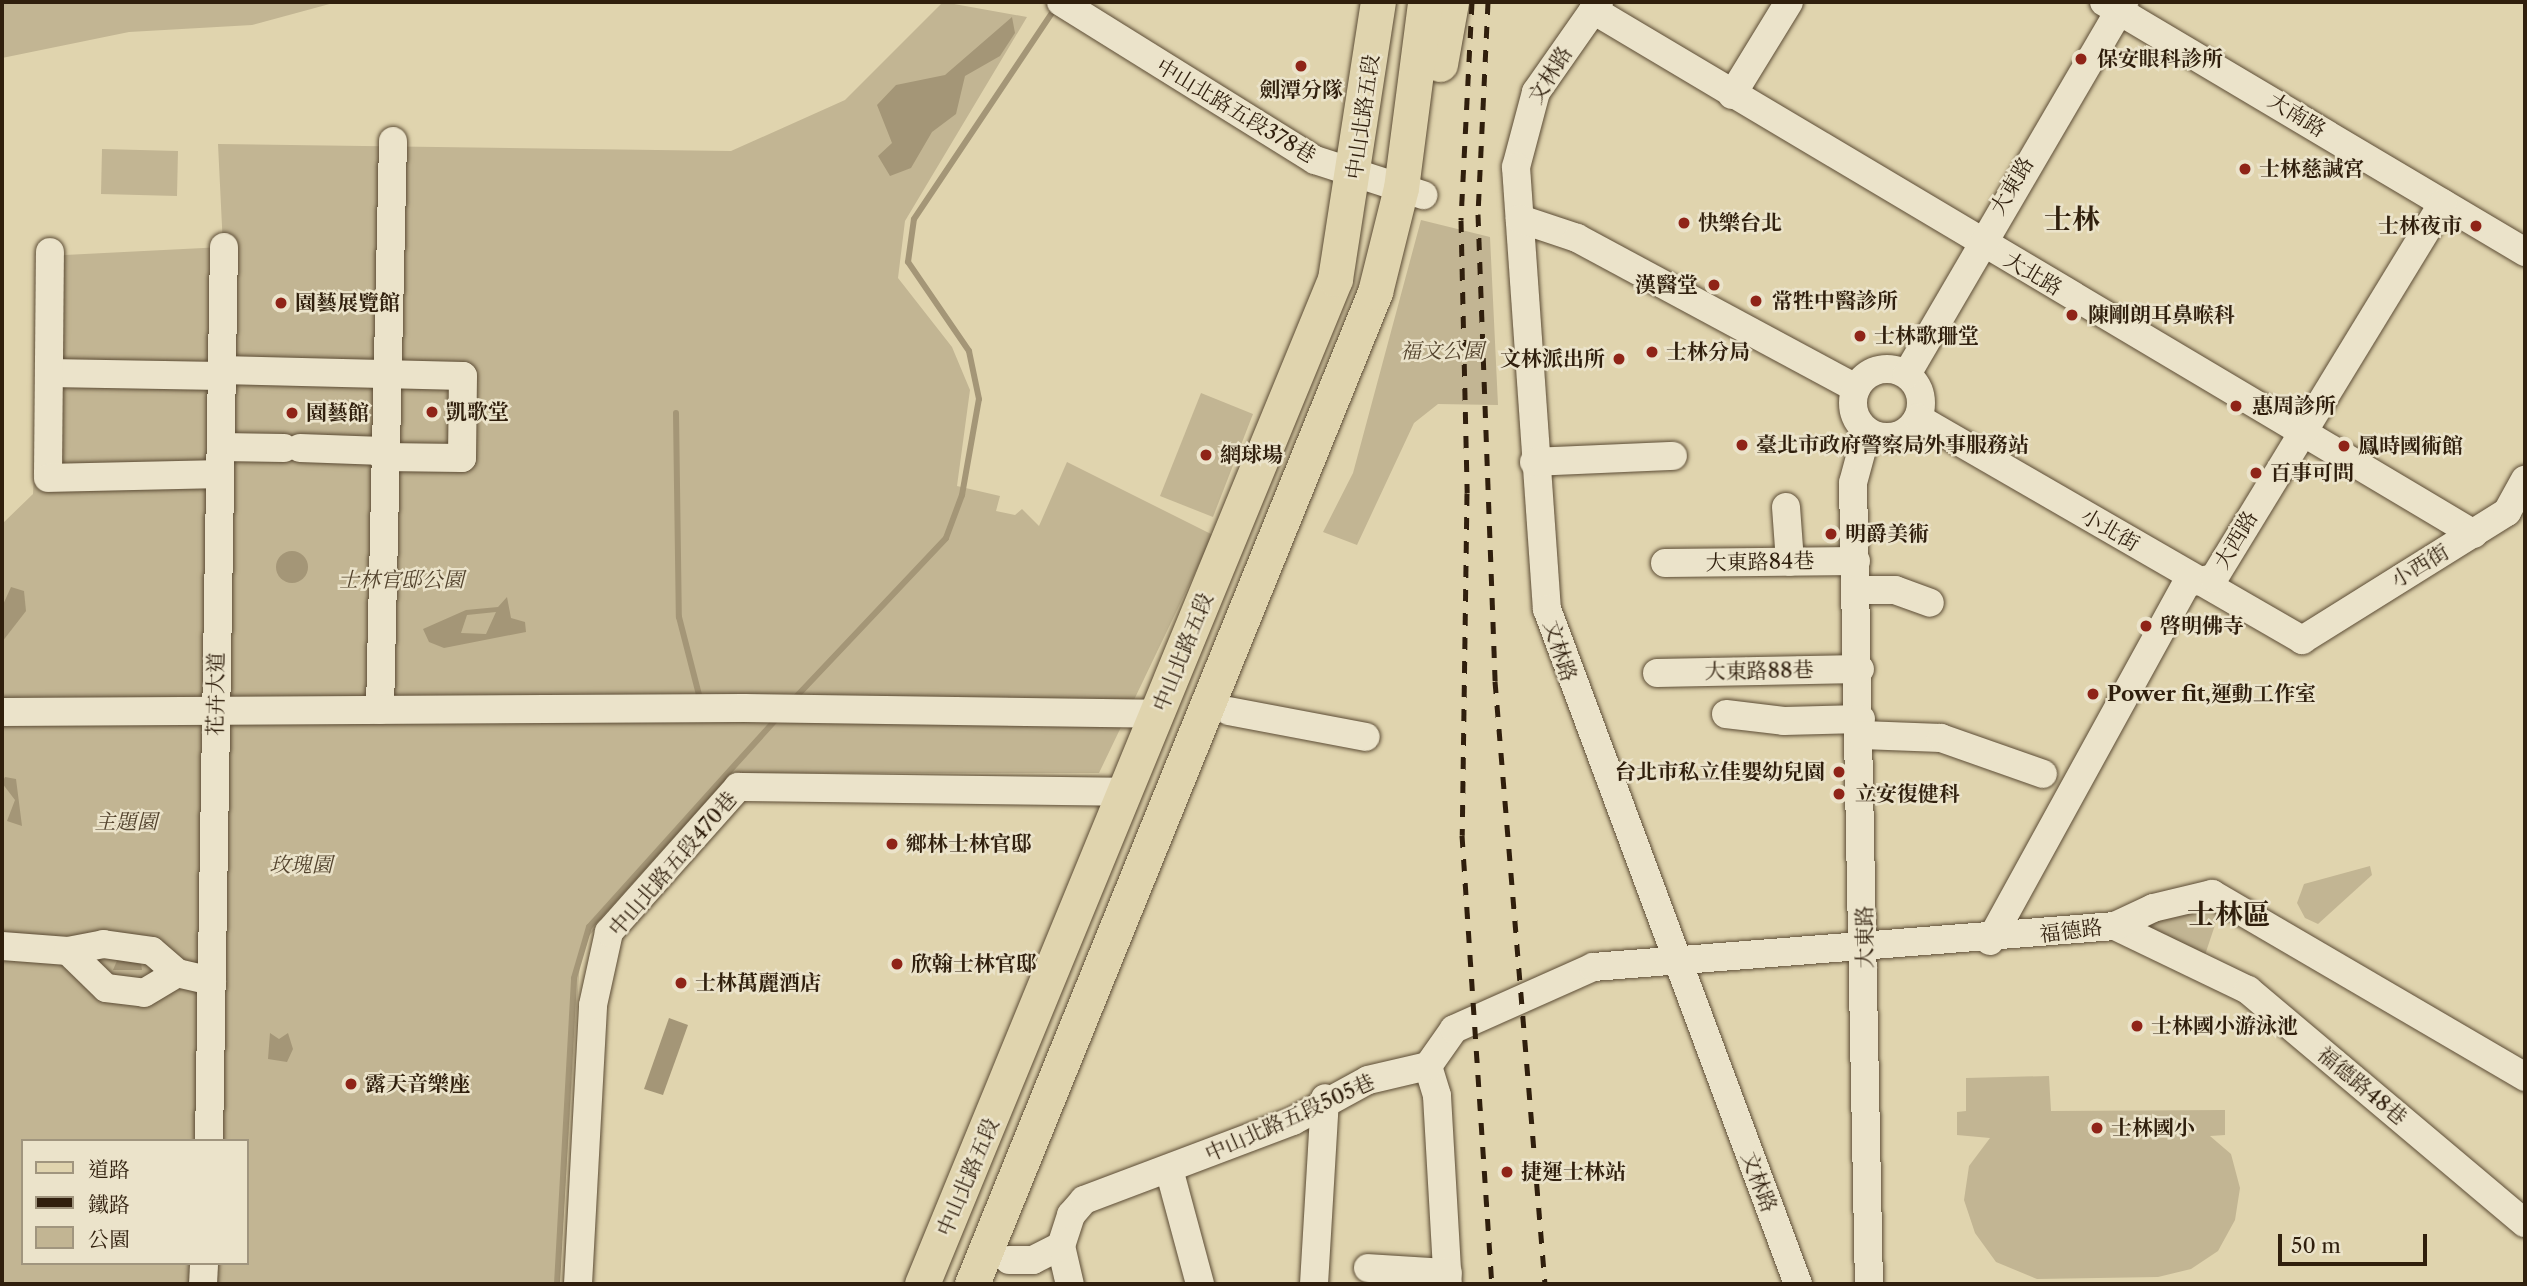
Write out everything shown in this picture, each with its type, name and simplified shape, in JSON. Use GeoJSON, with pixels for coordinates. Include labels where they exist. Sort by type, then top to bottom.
{"type":"FeatureCollection","features":[{"type":"Feature","properties":{"kind":"main road","name":"中山北路五段"},"geometry":{"type":"LineString","coordinates":[[965,1277],[1049,1071],[1157,860],[1229,711],[1395,300],[1390,185],[1373,55],[1378,2]]}},
{"type":"Feature","properties":{"kind":"main road","name":"中山北路五段"},"geometry":{"type":"LineString","coordinates":[[1373,55],[1405,2]]}},
{"type":"Feature","properties":{"kind":"main road","name":"中山北路五段"},"geometry":{"type":"LineString","coordinates":[[1157,860],[1375,292],[1390,185],[1425,2]]}},
{"type":"Feature","properties":{"kind":"main road","name":"中山北路五段"},"geometry":{"type":"LineString","coordinates":[[965,1277],[1049,1071],[1354,288],[1451,2]]}},
{"type":"Feature","properties":{"kind":"main road","name":"中山北路五段"},"geometry":{"type":"LineString","coordinates":[[1049,1071],[1127,792],[1335,279],[1390,185]]}},
{"type":"Feature","properties":{"kind":"street"},"geometry":{"type":"LineString","coordinates":[[1732,96],[1789,2]]}},
{"type":"Feature","properties":{"kind":"street","name":"中山北路五段378巷"},"geometry":{"type":"LineString","coordinates":[[1063,3],[1315,160],[1390,185]]}},
{"type":"Feature","properties":{"kind":"street","name":"大南路"},"geometry":{"type":"LineString","coordinates":[[2115,5],[2525,252]]}},
{"type":"Feature","properties":{"kind":"street","name":"大東路"},"geometry":{"type":"LineString","coordinates":[[1906,374],[2115,5]]}},
{"type":"Feature","properties":{"kind":"street","name":"大北路"},"geometry":{"type":"LineString","coordinates":[[1596,6],[1732,96],[2474,534]]}},
{"type":"Feature","properties":{"kind":"street","name":"文林路"},"geometry":{"type":"LineString","coordinates":[[1596,6],[1525,117],[1516,177],[1546,609],[1556,645],[1798,1284]]}},
{"type":"Feature","properties":{"kind":"street"},"geometry":{"type":"LineString","coordinates":[[380,710],[384,373],[393,141]]}},
{"type":"Feature","properties":{"kind":"street","name":"大西路"},"geometry":{"type":"LineString","coordinates":[[1990,941],[2060,781],[2187,583],[2214,578],[2443,203]]}},
{"type":"Feature","properties":{"kind":"street"},"geometry":{"type":"LineString","coordinates":[[1520,219],[1577,238],[1856,388]]}},
{"type":"Feature","properties":{"kind":"street","name":"花卉大道"},"geometry":{"type":"LineString","coordinates":[[209,1139],[224,247]]}},
{"type":"Feature","properties":{"kind":"street"},"geometry":{"type":"LineString","coordinates":[[49,373],[384,373],[463,376],[463,458],[292,448],[220,460],[48,476],[50,252]]}},
{"type":"Feature","properties":{"kind":"street"},"geometry":{"type":"LineString","coordinates":[[1878,369],[1906,374],[1919,390],[1918,418],[1896,436],[1867,431],[1852,407],[1856,388],[1878,369]]}},
{"type":"Feature","properties":{"kind":"street","name":"小北街"},"geometry":{"type":"LineString","coordinates":[[1918,418],[2302,640]]}},
{"type":"Feature","properties":{"kind":"street","name":"大東路"},"geometry":{"type":"LineString","coordinates":[[1867,431],[1853,483],[1860,669],[1870,1284]]}},
{"type":"Feature","properties":{"kind":"street"},"geometry":{"type":"LineString","coordinates":[[1534,462],[1673,456]]}},
{"type":"Feature","properties":{"kind":"street","name":"小西街"},"geometry":{"type":"LineString","coordinates":[[2302,640],[2507,512],[2525,480]]}},
{"type":"Feature","properties":{"kind":"street"},"geometry":{"type":"LineString","coordinates":[[1786,508],[1790,562]]}},
{"type":"Feature","properties":{"kind":"street","name":"大東路84巷"},"geometry":{"type":"LineString","coordinates":[[1665,563],[1856,561]]}},
{"type":"Feature","properties":{"kind":"street"},"geometry":{"type":"LineString","coordinates":[[1857,590],[1895,590],[1930,603]]}},
{"type":"Feature","properties":{"kind":"street","name":"大東路88巷"},"geometry":{"type":"LineString","coordinates":[[1657,673],[1860,669]]}},
{"type":"Feature","properties":{"kind":"street"},"geometry":{"type":"LineString","coordinates":[[2,712],[801,708],[1158,714]]}},
{"type":"Feature","properties":{"kind":"street"},"geometry":{"type":"LineString","coordinates":[[1229,711],[1366,737]]}},
{"type":"Feature","properties":{"kind":"street"},"geometry":{"type":"LineString","coordinates":[[1726,714],[1941,738],[2060,781]]}},
{"type":"Feature","properties":{"kind":"street","name":"中山北路五段470巷"},"geometry":{"type":"LineString","coordinates":[[578,1284],[593,1005],[609,932],[738,787],[1127,792]]}},
{"type":"Feature","properties":{"kind":"street","name":"福德路"},"geometry":{"type":"LineString","coordinates":[[1428,1066],[1454,1029],[1563,978],[1593,967],[1676,964],[1865,948],[1990,941],[2115,926],[2153,908],[2212,894],[2525,1077]]}},
{"type":"Feature","properties":{"kind":"street","name":"福德路48巷"},"geometry":{"type":"LineString","coordinates":[[2115,926],[2248,990],[2525,1223]]}},
{"type":"Feature","properties":{"kind":"street"},"geometry":{"type":"LineString","coordinates":[[2,946],[68,951],[103,944],[152,951],[177,973],[212,981]]}},
{"type":"Feature","properties":{"kind":"street"},"geometry":{"type":"LineString","coordinates":[[68,951],[106,988],[144,993],[177,973]]}},
{"type":"Feature","properties":{"kind":"street"},"geometry":{"type":"LineString","coordinates":[[1368,1268],[1448,1279],[1437,1096],[1428,1066]]}},
{"type":"Feature","properties":{"kind":"street","name":"中山北路五段505巷"},"geometry":{"type":"LineString","coordinates":[[1062,1246],[1071,1215],[1099,1195],[1293,1121],[1325,1098],[1428,1066]]}},
{"type":"Feature","properties":{"kind":"street"},"geometry":{"type":"LineString","coordinates":[[1314,1284],[1325,1098]]}},
{"type":"Feature","properties":{"kind":"street"},"geometry":{"type":"LineString","coordinates":[[1169,1169],[1200,1284]]}},
{"type":"Feature","properties":{"kind":"street"},"geometry":{"type":"LineString","coordinates":[[965,1277],[1033,1260],[1062,1246],[1069,1284]]}},
{"type":"Feature","properties":{"kind":"street"},"geometry":{"type":"LineString","coordinates":[[203,1284],[204,1265]]}},
{"type":"Feature","properties":{"kind":"green space"},"geometry":{"type":"Polygon","coordinates":[[[2,2],[337,2],[252,25],[129,32],[2,58],[2,2]]]}},
{"type":"Feature","properties":{"kind":"green space","name":"士林官邸公園"},"geometry":{"type":"Polygon","coordinates":[[[943,2],[1027,17],[905,221],[898,278],[952,347],[970,390],[957,486],[1000,496],[996,511],[1015,515],[1022,509],[1039,526],[1067,462],[1213,535],[1099,773],[734,773],[581,945],[559,1284],[2,1284],[2,524],[33,494],[45,256],[223,247],[218,144],[731,151],[845,100],[943,2]]]}},
{"type":"Feature","properties":{"kind":"green space"},"geometry":{"type":"Polygon","coordinates":[[[102,149],[178,151],[177,196],[101,194],[102,149]]]}},
{"type":"Feature","properties":{"kind":"green space","name":"福文公園"},"geometry":{"type":"Polygon","coordinates":[[[1421,220],[1490,237],[1498,405],[1438,404],[1414,423],[1357,545],[1323,532],[1353,473],[1421,220]]]}},
{"type":"Feature","properties":{"kind":"green space","name":"網球場"},"geometry":{"type":"Polygon","coordinates":[[[1201,393],[1253,414],[1213,517],[1160,496],[1201,393]]]}},
{"type":"Feature","properties":{"kind":"green space"},"geometry":{"type":"Polygon","coordinates":[[[2370,866],[2372,875],[2318,924],[2305,918],[2297,903],[2304,884],[2370,866]]]}},
{"type":"Feature","properties":{"kind":"green space"},"geometry":{"type":"Polygon","coordinates":[[[2195,901],[2220,910],[2205,955],[2135,922],[2195,901]]]}},
{"type":"Feature","properties":{"kind":"green space"},"geometry":{"type":"Polygon","coordinates":[[[2049,1076],[2051,1111],[2225,1110],[2225,1135],[2210,1136],[2231,1154],[2240,1188],[2235,1220],[2218,1251],[2191,1269],[2158,1277],[2037,1279],[1996,1262],[1975,1233],[1964,1200],[1969,1166],[1990,1138],[1957,1135],[1957,1112],[1966,1111],[1966,1078],[2049,1076]]]}},
{"type":"Feature","properties":{"kind":"shaded area"},"geometry":{"type":"Polygon","coordinates":[[[1012,17],[1015,33],[1000,56],[965,76],[956,114],[932,132],[911,168],[890,176],[878,156],[892,143],[877,105],[896,85],[945,75],[1012,17]]]}},
{"type":"Feature","properties":{"kind":"shaded area"},"geometry":{"type":"Polygon","coordinates":[[[292,551],[304,555],[308,567],[304,579],[292,583],[280,579],[276,567],[280,555],[292,551]]]}},
{"type":"Feature","properties":{"kind":"shaded area"},"geometry":{"type":"Polygon","coordinates":[[[11,587],[24,591],[26,611],[2,642],[2,607],[11,587]]]}},
{"type":"Feature","properties":{"kind":"shaded area"},"geometry":{"type":"Polygon","coordinates":[[[507,597],[511,618],[525,622],[526,632],[444,648],[429,642],[423,629],[466,610],[498,607],[507,597]],[[496,612],[467,615],[461,633],[486,634],[496,612]]]}},
{"type":"Feature","properties":{"kind":"shaded area"},"geometry":{"type":"Polygon","coordinates":[[[5,777],[16,779],[22,826],[7,821],[15,800],[2,783],[5,777]]]}},
{"type":"Feature","properties":{"kind":"shaded area"},"geometry":{"type":"Polygon","coordinates":[[[119,956],[141,963],[142,970],[113,970],[119,956]]]}},
{"type":"Feature","properties":{"kind":"shaded area"},"geometry":{"type":"Polygon","coordinates":[[[669,1018],[688,1025],[663,1095],[644,1089],[669,1018]]]}},
{"type":"Feature","properties":{"kind":"shaded area"},"geometry":{"type":"Polygon","coordinates":[[[270,1033],[279,1039],[288,1033],[293,1049],[287,1062],[268,1059],[270,1033]]]}},
{"type":"Feature","properties":{"kind":"waterway"},"geometry":{"type":"LineString","coordinates":[[794,699],[946,538],[962,495],[979,399],[969,351],[908,262],[914,219],[1055,8]]}},
{"type":"Feature","properties":{"kind":"waterway"},"geometry":{"type":"LineString","coordinates":[[676,413],[679,617],[700,699]]}},
{"type":"Feature","properties":{"kind":"waterway"},"geometry":{"type":"LineString","coordinates":[[557,1284],[574,978],[589,927],[778,717]]}},
{"type":"Feature","properties":{"kind":"railway"},"geometry":{"type":"LineString","coordinates":[[1472,2],[1461,220],[1467,493],[1462,835],[1492,1284]]}},
{"type":"Feature","properties":{"kind":"railway"},"geometry":{"type":"LineString","coordinates":[[1488,2],[1478,214],[1495,681],[1545,1284]]}},
{"type":"Feature","properties":{"kind":"place","name":"保安眼科診所"},"geometry":{"type":"Point","coordinates":[2081,59]}},
{"type":"Feature","properties":{"kind":"place","name":"劍潭分隊"},"geometry":{"type":"Point","coordinates":[1301,66]}},
{"type":"Feature","properties":{"kind":"place","name":"士林慈諴宮"},"geometry":{"type":"Point","coordinates":[2245,169]}},
{"type":"Feature","properties":{"kind":"place","name":"快樂台北"},"geometry":{"type":"Point","coordinates":[1684,223]}},
{"type":"Feature","properties":{"kind":"place","name":"士林夜市"},"geometry":{"type":"Point","coordinates":[2476,226]}},
{"type":"Feature","properties":{"kind":"place","name":"漢醫堂"},"geometry":{"type":"Point","coordinates":[1714,285]}},
{"type":"Feature","properties":{"kind":"place","name":"常牲中醫診所"},"geometry":{"type":"Point","coordinates":[1756,301]}},
{"type":"Feature","properties":{"kind":"place","name":"園藝展覽館"},"geometry":{"type":"Point","coordinates":[281,303]}},
{"type":"Feature","properties":{"kind":"place","name":"陳剛朗耳鼻喉科"},"geometry":{"type":"Point","coordinates":[2072,315]}},
{"type":"Feature","properties":{"kind":"place","name":"士林歌珊堂"},"geometry":{"type":"Point","coordinates":[1860,336]}},
{"type":"Feature","properties":{"kind":"place","name":"士林分局"},"geometry":{"type":"Point","coordinates":[1652,352]}},
{"type":"Feature","properties":{"kind":"place","name":"文林派出所"},"geometry":{"type":"Point","coordinates":[1619,359]}},
{"type":"Feature","properties":{"kind":"place","name":"惠周診所"},"geometry":{"type":"Point","coordinates":[2236,406]}},
{"type":"Feature","properties":{"kind":"place","name":"凱歌堂"},"geometry":{"type":"Point","coordinates":[432,412]}},
{"type":"Feature","properties":{"kind":"place","name":"園藝館"},"geometry":{"type":"Point","coordinates":[292,413]}},
{"type":"Feature","properties":{"kind":"place","name":"臺北市政府警察局外事服務站"},"geometry":{"type":"Point","coordinates":[1742,445]}},
{"type":"Feature","properties":{"kind":"place","name":"鳳時國術館"},"geometry":{"type":"Point","coordinates":[2344,446]}},
{"type":"Feature","properties":{"kind":"place","name":"網球場"},"geometry":{"type":"Point","coordinates":[1206,455]}},
{"type":"Feature","properties":{"kind":"place","name":"百事可問"},"geometry":{"type":"Point","coordinates":[2256,473]}},
{"type":"Feature","properties":{"kind":"place","name":"明爵美術"},"geometry":{"type":"Point","coordinates":[1831,534]}},
{"type":"Feature","properties":{"kind":"place","name":"啓明佛寺"},"geometry":{"type":"Point","coordinates":[2146,626]}},
{"type":"Feature","properties":{"kind":"place","name":"Power fit,運動工作室"},"geometry":{"type":"Point","coordinates":[2093,694]}},
{"type":"Feature","properties":{"kind":"place","name":"台北市私立佳嬰幼兒園"},"geometry":{"type":"Point","coordinates":[1839,772]}},
{"type":"Feature","properties":{"kind":"place","name":"立安復健科"},"geometry":{"type":"Point","coordinates":[1839,794]}},
{"type":"Feature","properties":{"kind":"place","name":"鄉林士林官邸"},"geometry":{"type":"Point","coordinates":[892,844]}},
{"type":"Feature","properties":{"kind":"place","name":"欣翰士林官邸"},"geometry":{"type":"Point","coordinates":[897,964]}},
{"type":"Feature","properties":{"kind":"place","name":"士林萬麗酒店"},"geometry":{"type":"Point","coordinates":[681,983]}},
{"type":"Feature","properties":{"kind":"place","name":"士林國小游泳池"},"geometry":{"type":"Point","coordinates":[2137,1026]}},
{"type":"Feature","properties":{"kind":"place","name":"露天音樂座"},"geometry":{"type":"Point","coordinates":[351,1084]}},
{"type":"Feature","properties":{"kind":"place","name":"士林國小"},"geometry":{"type":"Point","coordinates":[2097,1128]}},
{"type":"Feature","properties":{"kind":"place","name":"捷運士林站"},"geometry":{"type":"Point","coordinates":[1507,1172]}},
{"type":"Feature","properties":{"kind":"district","name":"士林"},"geometry":{"type":"Point","coordinates":[2072,219]}},
{"type":"Feature","properties":{"kind":"district","name":"士林區"},"geometry":{"type":"Point","coordinates":[2229,914]}},
{"type":"Feature","properties":{"kind":"park label","name":"主題園"},"geometry":{"type":"Point","coordinates":[126,822]}},
{"type":"Feature","properties":{"kind":"park label","name":"玫瑰園"},"geometry":{"type":"Point","coordinates":[301,865]}}]}
